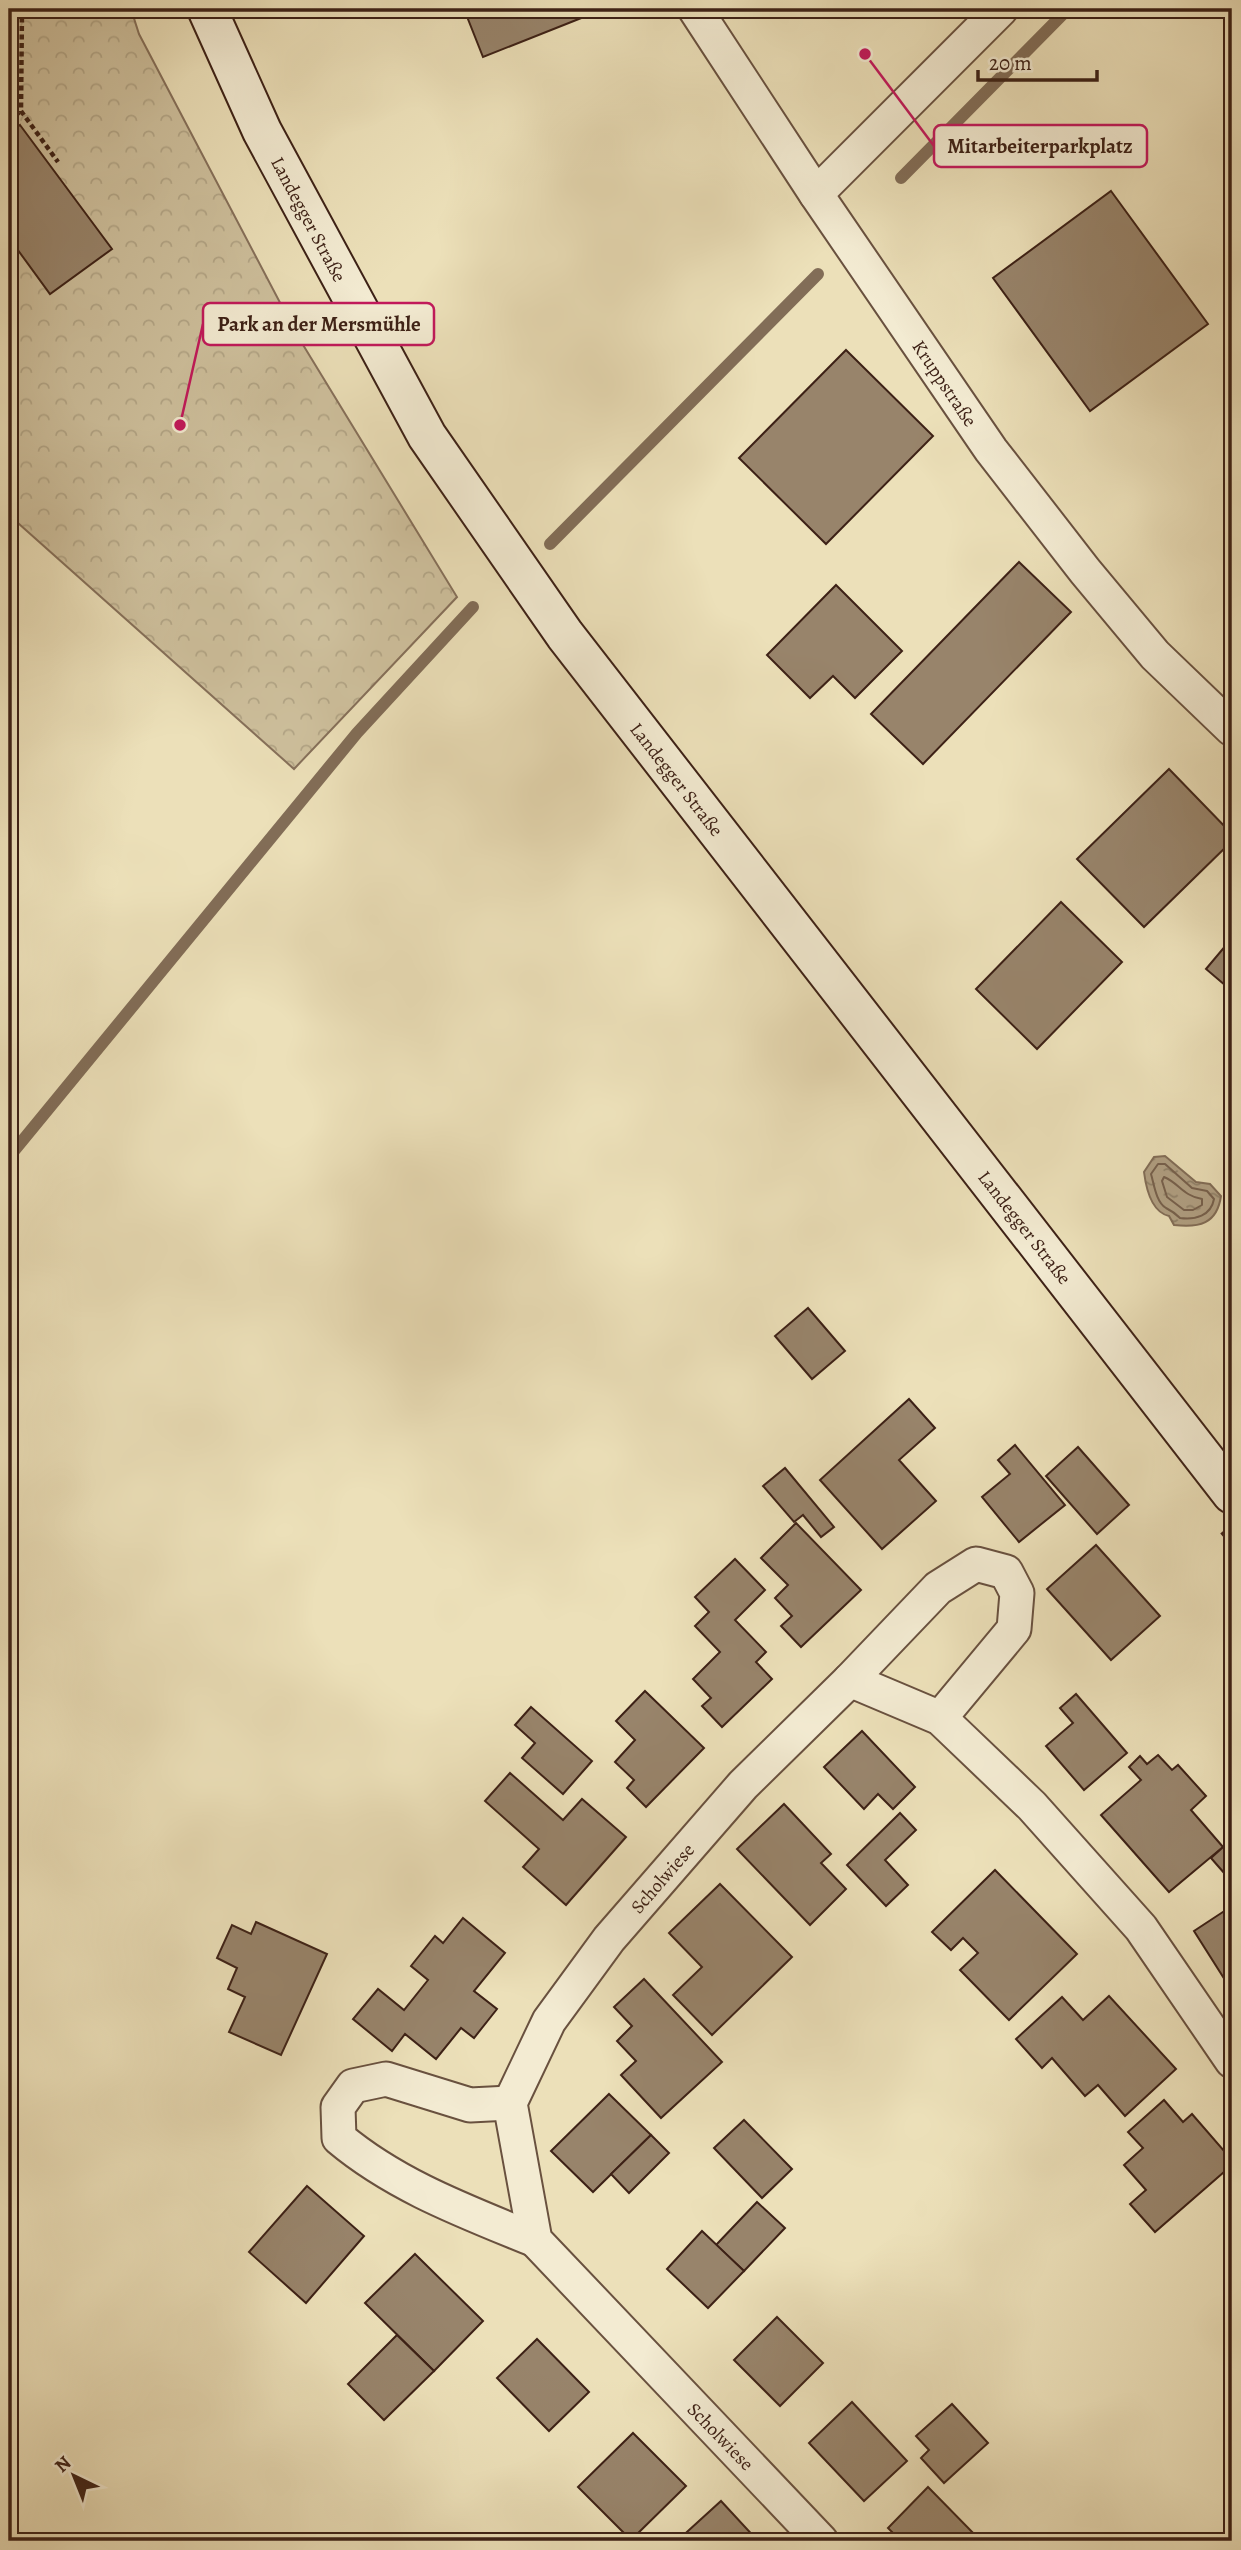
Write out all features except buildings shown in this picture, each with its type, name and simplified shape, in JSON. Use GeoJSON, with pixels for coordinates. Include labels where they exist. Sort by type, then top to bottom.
{"type":"FeatureCollection","features":[{"type":"Feature","properties":{"kind":"main road","name":"Landegger Straße"},"geometry":{"type":"LineString","coordinates":[[207,9],[262,131],[427,436],[565,635],[1232,1494]]}},
{"type":"Feature","properties":{"kind":"street","name":"Kruppstraße"},"geometry":{"type":"LineString","coordinates":[[695,9],[816,194],[1008,472],[1155,655],[1232,729]]}},
{"type":"Feature","properties":{"kind":"street"},"geometry":{"type":"LineString","coordinates":[[816,194],[1001,9]]}},
{"type":"Feature","properties":{"kind":"street","name":"Scholwiese"},"geometry":{"type":"LineString","coordinates":[[821,2541],[535,2240],[435,2199],[359,2155],[339,2138],[338,2107],[353,2086],[386,2079],[470,2105],[510,2103],[549,2021],[609,1939],[743,1785],[938,1588],[976,1564],[1006,1572],[1017,1593],[1014,1629],[940,1718]]}},
{"type":"Feature","properties":{"kind":"street"},"geometry":{"type":"LineString","coordinates":[[850,1679],[940,1718],[1032,1806],[1141,1928],[1232,2061]]}},
{"type":"Feature","properties":{"kind":"street"},"geometry":{"type":"LineString","coordinates":[[510,2103],[535,2240]]}},
{"type":"Feature","properties":{"kind":"path"},"geometry":{"type":"LineString","coordinates":[[22,9],[22,111],[58,162]]}},
{"type":"Feature","properties":{"kind":"path"},"geometry":{"type":"LineString","coordinates":[[9,121],[22,111]]}},
{"type":"Feature","properties":{"kind":"green space"},"geometry":{"type":"Polygon","coordinates":[[[9,9],[131,9],[139,34],[297,335],[457,597],[294,769],[9,515],[9,9]]]}},
{"type":"Feature","properties":{"kind":"water"},"geometry":{"type":"Polygon","coordinates":[[[1165,1156],[1196,1182],[1210,1184],[1221,1196],[1211,1218],[1199,1225],[1174,1225],[1169,1216],[1154,1205],[1144,1172],[1154,1157],[1165,1156]]]}},
{"type":"Feature","properties":{"kind":"waterway"},"geometry":{"type":"LineString","coordinates":[[901,178],[1068,9]]}},
{"type":"Feature","properties":{"kind":"waterway"},"geometry":{"type":"LineString","coordinates":[[550,544],[818,274]]}},
{"type":"Feature","properties":{"kind":"waterway"},"geometry":{"type":"LineString","coordinates":[[9,1157],[357,733],[473,607]]}},
{"type":"Feature","properties":{"kind":"place","name":"Mitarbeiterparkplatz"},"geometry":{"type":"Point","coordinates":[865,54]}},
{"type":"Feature","properties":{"kind":"place","name":"Park an der Mersmühle"},"geometry":{"type":"Point","coordinates":[180,425]}}]}
